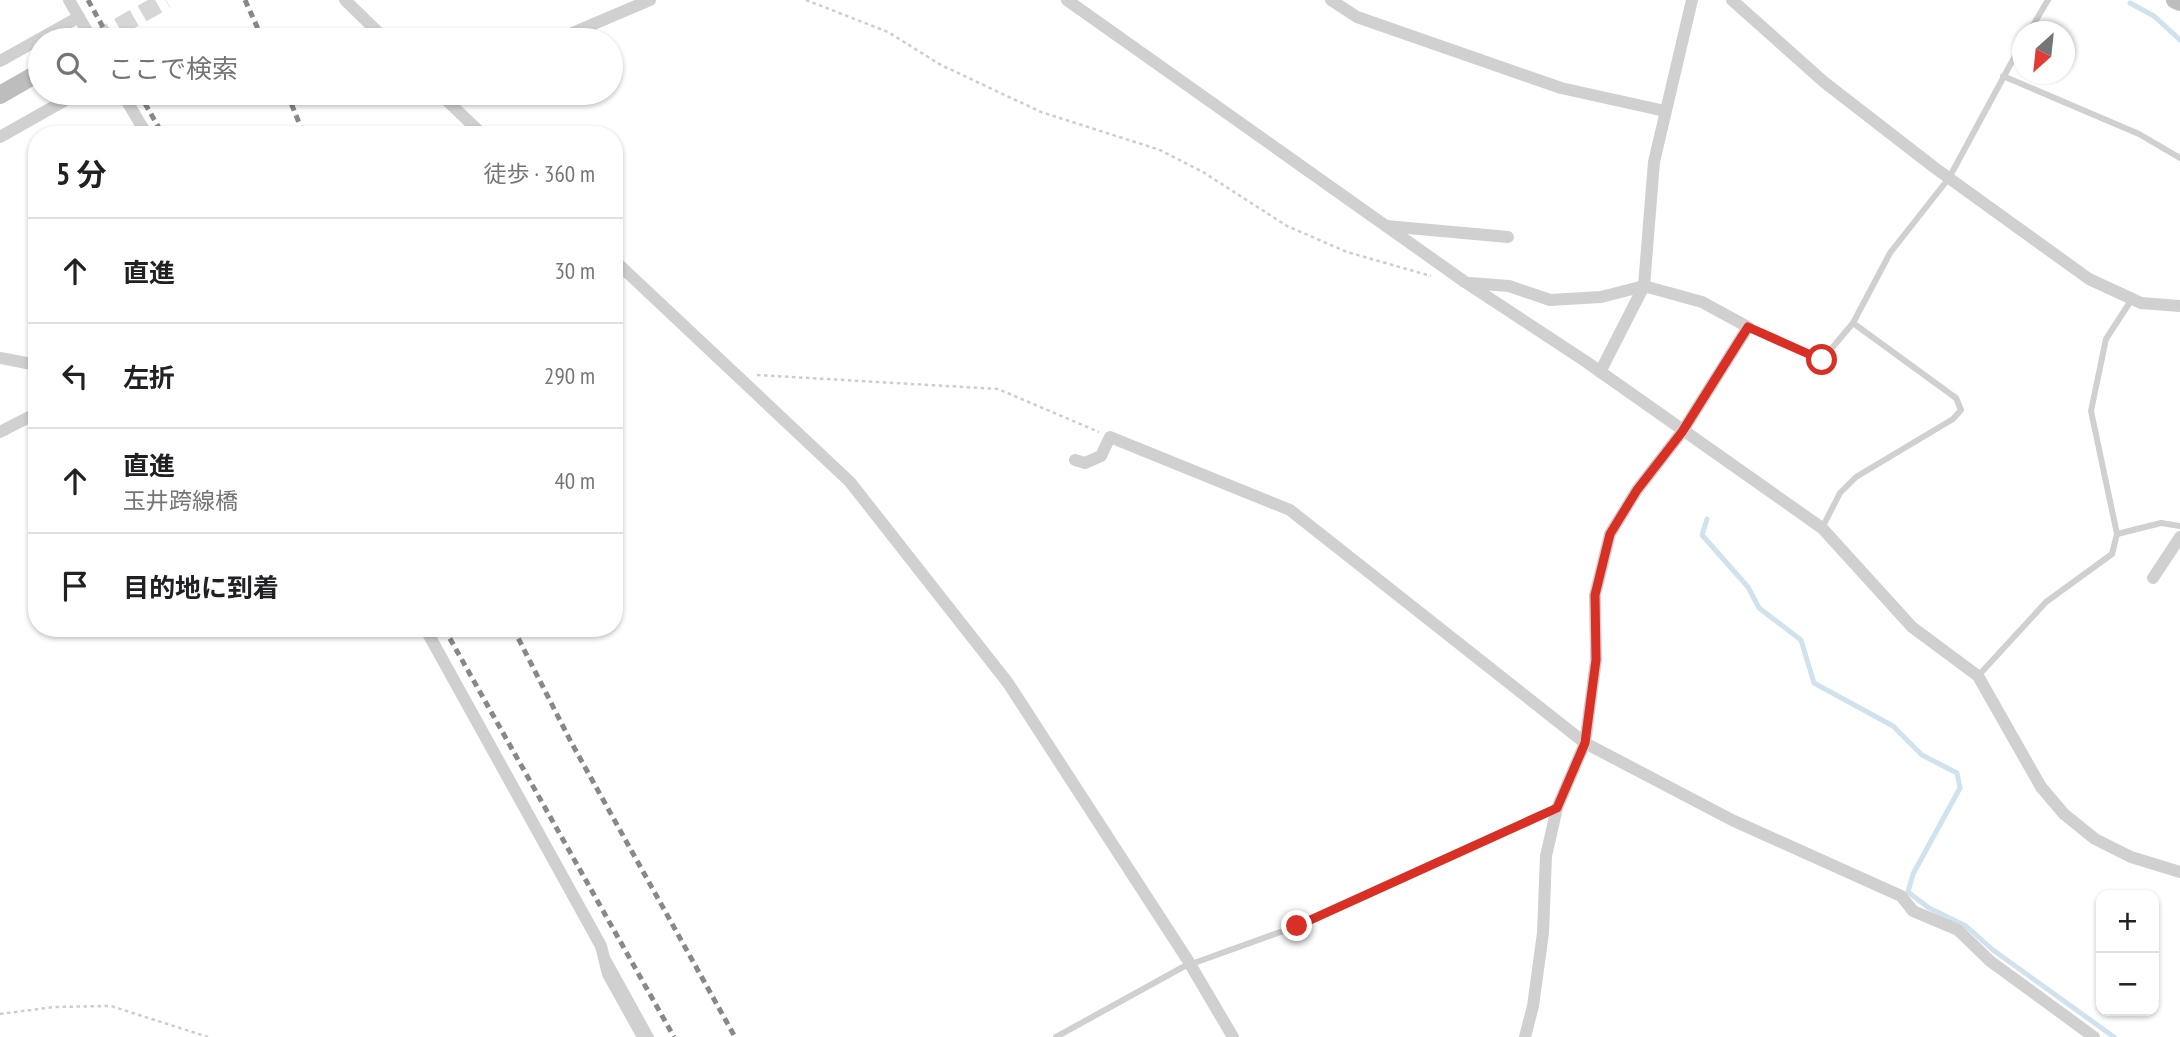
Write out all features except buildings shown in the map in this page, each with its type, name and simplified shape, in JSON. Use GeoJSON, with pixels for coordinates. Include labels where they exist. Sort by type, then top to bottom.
{"type":"FeatureCollection","features":[{"type":"Feature","properties":{"kind":"street"},"geometry":{"type":"LineString","coordinates":[[69,0],[85,28]]}},
{"type":"Feature","properties":{"kind":"street"},"geometry":{"type":"LineString","coordinates":[[345,0],[374,28]]}},
{"type":"Feature","properties":{"kind":"street"},"geometry":{"type":"LineString","coordinates":[[584,28],[650,0]]}},
{"type":"Feature","properties":{"kind":"street"},"geometry":{"type":"LineString","coordinates":[[1067,0],[1465,282],[1600,372],[1822,528],[1912,626],[1978,676],[2041,787],[2064,814],[2095,839],[2131,857],[2180,872]]}},
{"type":"Feature","properties":{"kind":"street"},"geometry":{"type":"LineString","coordinates":[[1331,0],[1357,17],[1561,88],[1665,111]]}},
{"type":"Feature","properties":{"kind":"street"},"geometry":{"type":"LineString","coordinates":[[1600,372],[1644,286],[1654,162],[1692,0]]}},
{"type":"Feature","properties":{"kind":"street"},"geometry":{"type":"LineString","coordinates":[[1732,0],[1824,82],[1949,178],[2089,279],[2141,303],[2180,306]]}},
{"type":"Feature","properties":{"kind":"street"},"geometry":{"type":"LineString","coordinates":[[59,28],[79,17]]}},
{"type":"Feature","properties":{"kind":"street"},"geometry":{"type":"LineString","coordinates":[[0,61],[28,45]]}},
{"type":"Feature","properties":{"kind":"street"},"geometry":{"type":"LineString","coordinates":[[0,95],[28,79]]}},
{"type":"Feature","properties":{"kind":"street"},"geometry":{"type":"LineString","coordinates":[[0,137],[57,105]]}},
{"type":"Feature","properties":{"kind":"street"},"geometry":{"type":"LineString","coordinates":[[129,105],[142,126]]}},
{"type":"Feature","properties":{"kind":"street"},"geometry":{"type":"LineString","coordinates":[[453,105],[473,126]]}},
{"type":"Feature","properties":{"kind":"street"},"geometry":{"type":"LineString","coordinates":[[1385,226],[1508,237]]}},
{"type":"Feature","properties":{"kind":"street"},"geometry":{"type":"LineString","coordinates":[[623,269],[849,482],[1008,683],[1187,958],[1233,1037]]}},
{"type":"Feature","properties":{"kind":"street"},"geometry":{"type":"LineString","coordinates":[[1465,282],[1509,286],[1550,300],[1601,297],[1644,286],[1702,302],[1748,327],[1682,432],[1637,490],[1610,534],[1595,595],[1596,660],[1585,743],[1557,808],[1546,856],[1543,933],[1533,1006],[1525,1037]]}},
{"type":"Feature","properties":{"kind":"street"},"geometry":{"type":"LineString","coordinates":[[0,358],[28,363]]}},
{"type":"Feature","properties":{"kind":"street"},"geometry":{"type":"LineString","coordinates":[[0,432],[28,418]]}},
{"type":"Feature","properties":{"kind":"street"},"geometry":{"type":"LineString","coordinates":[[1075,460],[1085,463],[1101,456],[1110,437],[1290,510],[1585,743],[1732,820],[1901,896],[1913,911],[1958,930],[1990,961],[2094,1037]]}},
{"type":"Feature","properties":{"kind":"street"},"geometry":{"type":"LineString","coordinates":[[2153,578],[2180,537]]}},
{"type":"Feature","properties":{"kind":"street"},"geometry":{"type":"LineString","coordinates":[[430,637],[601,946],[608,974],[643,1037]]}},
{"type":"Feature","properties":{"kind":"lane"},"geometry":{"type":"LineString","coordinates":[[2036,21],[2048,0]]}},
{"type":"Feature","properties":{"kind":"lane"},"geometry":{"type":"LineString","coordinates":[[1748,327],[1822,360],[1853,323],[1890,253],[1949,178],[2012,60]]}},
{"type":"Feature","properties":{"kind":"lane"},"geometry":{"type":"LineString","coordinates":[[2003,76],[2139,134],[2180,158]]}},
{"type":"Feature","properties":{"kind":"lane"},"geometry":{"type":"LineString","coordinates":[[1978,676],[2046,602],[2112,554],[2117,534],[2091,411],[2106,339],[2132,299]]}},
{"type":"Feature","properties":{"kind":"lane"},"geometry":{"type":"LineString","coordinates":[[1822,528],[1840,493],[1856,477],[1953,419],[1961,410],[1956,398],[1853,323]]}},
{"type":"Feature","properties":{"kind":"lane"},"geometry":{"type":"LineString","coordinates":[[2117,534],[2161,523],[2180,526]]}},
{"type":"Feature","properties":{"kind":"lane"},"geometry":{"type":"LineString","coordinates":[[1056,1037],[1183,967],[1297,926],[1557,808]]}},
{"type":"Feature","properties":{"kind":"lane"},"geometry":{"type":"LineString","coordinates":[[601,946],[651,1037]]}},
{"type":"Feature","properties":{"kind":"path"},"geometry":{"type":"LineString","coordinates":[[806,0],[888,32],[941,65],[1041,112],[1160,150],[1203,172],[1287,226],[1347,252],[1408,271],[1465,282]]}},
{"type":"Feature","properties":{"kind":"path"},"geometry":{"type":"LineString","coordinates":[[733,373],[998,389],[1110,437]]}},
{"type":"Feature","properties":{"kind":"path"},"geometry":{"type":"LineString","coordinates":[[0,1014],[54,1007],[111,1006],[208,1037]]}},
{"type":"Feature","properties":{"kind":"waterway"},"geometry":{"type":"LineString","coordinates":[[2130,3],[2154,16],[2180,40]]}},
{"type":"Feature","properties":{"kind":"waterway"},"geometry":{"type":"LineString","coordinates":[[1707,519],[1702,535],[1748,587],[1759,608],[1801,640],[1814,683],[1893,726],[1922,755],[1957,773],[1960,788],[1913,874],[1908,892],[1929,908],[1966,926],[1993,950],[2114,1037]]}},
{"type":"Feature","properties":{"kind":"tunnel"},"geometry":{"type":"LineString","coordinates":[[116,28],[166,0]]}},
{"type":"Feature","properties":{"kind":"railway"},"geometry":{"type":"LineString","coordinates":[[88,0],[103,28]]}},
{"type":"Feature","properties":{"kind":"railway"},"geometry":{"type":"LineString","coordinates":[[245,0],[258,28]]}},
{"type":"Feature","properties":{"kind":"railway"},"geometry":{"type":"LineString","coordinates":[[146,105],[158,126]]}},
{"type":"Feature","properties":{"kind":"railway"},"geometry":{"type":"LineString","coordinates":[[292,105],[300,126]]}},
{"type":"Feature","properties":{"kind":"railway"},"geometry":{"type":"LineString","coordinates":[[449,637],[674,1037]]}},
{"type":"Feature","properties":{"kind":"railway"},"geometry":{"type":"LineString","coordinates":[[518,637],[571,742],[735,1037]]}},
{"type":"Feature","properties":{"kind":"route"},"geometry":{"type":"LineString","coordinates":[[1297,926],[1557,808],[1585,743],[1596,660],[1595,595],[1610,534],[1637,490],[1682,432],[1748,327],[1822,360]]}}]}
